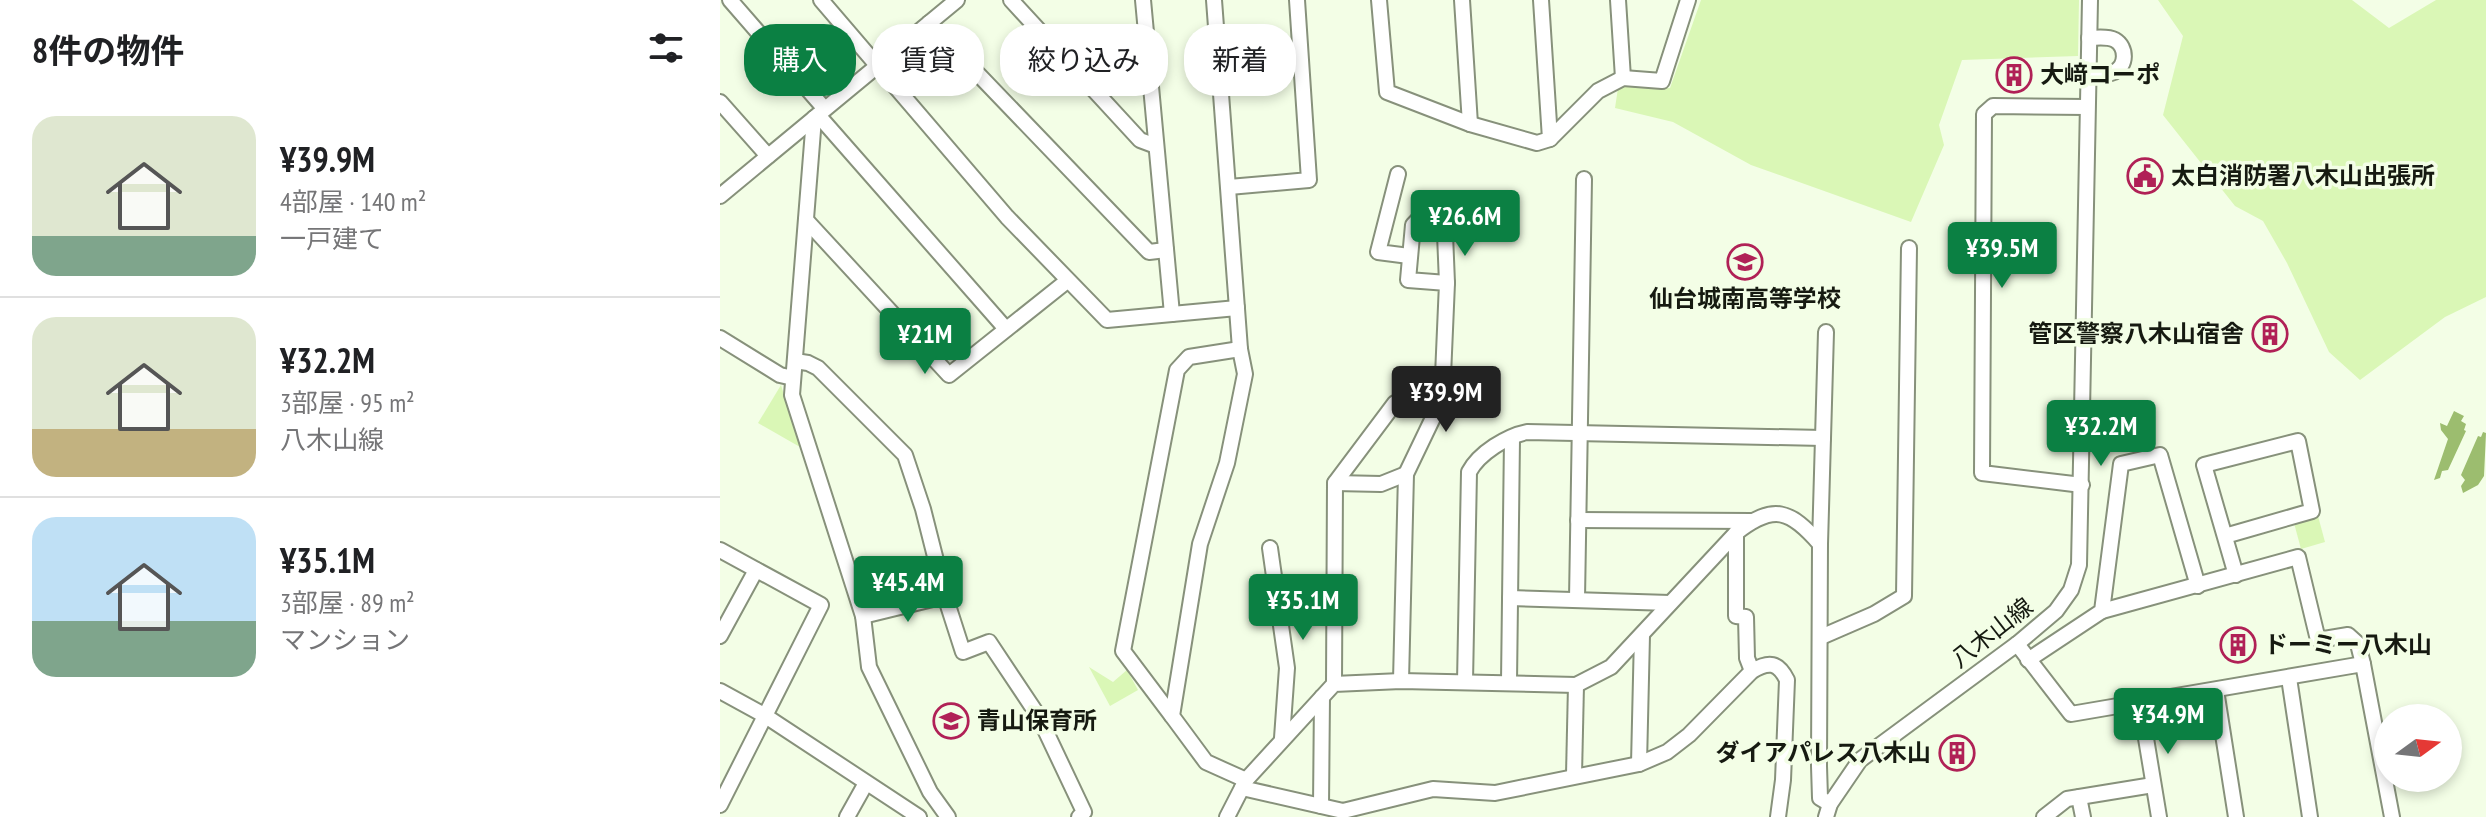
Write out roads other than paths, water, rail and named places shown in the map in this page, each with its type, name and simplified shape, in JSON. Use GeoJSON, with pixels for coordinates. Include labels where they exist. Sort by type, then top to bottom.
{"type":"FeatureCollection","features":[{"type":"Feature","properties":{"kind":"street"},"geometry":{"type":"LineString","coordinates":[[730,0],[819,114],[1006,329]]}},
{"type":"Feature","properties":{"kind":"street"},"geometry":{"type":"LineString","coordinates":[[821,0],[872,60]]}},
{"type":"Feature","properties":{"kind":"street"},"geometry":{"type":"LineString","coordinates":[[957,0],[929,23],[1149,252],[1166,250]]}},
{"type":"Feature","properties":{"kind":"street"},"geometry":{"type":"LineString","coordinates":[[1011,0],[1140,140],[1156,146]]}},
{"type":"Feature","properties":{"kind":"street"},"geometry":{"type":"LineString","coordinates":[[1143,0],[1172,314]]}},
{"type":"Feature","properties":{"kind":"street"},"geometry":{"type":"LineString","coordinates":[[1172,716],[1200,544],[1227,463],[1245,374],[1240,349],[1214,0]]}},
{"type":"Feature","properties":{"kind":"street"},"geometry":{"type":"LineString","coordinates":[[1229,187],[1309,180],[1297,0]]}},
{"type":"Feature","properties":{"kind":"street"},"geometry":{"type":"LineString","coordinates":[[1379,0],[1387,92],[1470,124],[1537,143],[1550,139],[1598,91],[1623,78],[1662,81],[1688,0]]}},
{"type":"Feature","properties":{"kind":"street"},"geometry":{"type":"LineString","coordinates":[[1462,0],[1470,124]]}},
{"type":"Feature","properties":{"kind":"street"},"geometry":{"type":"LineString","coordinates":[[1541,0],[1550,139]]}},
{"type":"Feature","properties":{"kind":"street"},"geometry":{"type":"LineString","coordinates":[[1618,0],[1623,78]]}},
{"type":"Feature","properties":{"kind":"street","name":"八木山線"},"geometry":{"type":"LineString","coordinates":[[1828,810],[1860,760],[2017,644],[2056,611],[2071,590],[2079,565],[2082,485],[2090,0]]}},
{"type":"Feature","properties":{"kind":"street"},"geometry":{"type":"LineString","coordinates":[[2089,38],[2112,38],[2124,53],[2123,62],[2111,74],[2089,72]]}},
{"type":"Feature","properties":{"kind":"street"},"geometry":{"type":"LineString","coordinates":[[720,196],[872,68]]}},
{"type":"Feature","properties":{"kind":"street"},"geometry":{"type":"LineString","coordinates":[[903,96],[1007,217],[1107,320],[1237,308]]}},
{"type":"Feature","properties":{"kind":"street"},"geometry":{"type":"LineString","coordinates":[[720,102],[768,156]]}},
{"type":"Feature","properties":{"kind":"street"},"geometry":{"type":"LineString","coordinates":[[2082,485],[1982,473],[1984,114],[1993,106],[2087,107]]}},
{"type":"Feature","properties":{"kind":"street"},"geometry":{"type":"LineString","coordinates":[[819,114],[806,220],[792,395],[863,616],[869,667],[930,792],[948,817]]}},
{"type":"Feature","properties":{"kind":"street"},"geometry":{"type":"LineString","coordinates":[[1398,174],[1378,252],[1409,256]]}},
{"type":"Feature","properties":{"kind":"street"},"geometry":{"type":"LineString","coordinates":[[1577,599],[1584,179]]}},
{"type":"Feature","properties":{"kind":"street"},"geometry":{"type":"LineString","coordinates":[[1431,206],[1413,225],[1408,280],[1447,283]]}},
{"type":"Feature","properties":{"kind":"street"},"geometry":{"type":"LineString","coordinates":[[806,220],[949,375],[1067,281]]}},
{"type":"Feature","properties":{"kind":"street"},"geometry":{"type":"LineString","coordinates":[[1401,681],[1406,474],[1442,399],[1447,283],[1445,234]]}},
{"type":"Feature","properties":{"kind":"street"},"geometry":{"type":"LineString","coordinates":[[1821,637],[1874,614],[1904,596],[1909,248]]}},
{"type":"Feature","properties":{"kind":"street"},"geometry":{"type":"LineString","coordinates":[[1826,332],[1820,544],[1820,798],[1828,810]]}},
{"type":"Feature","properties":{"kind":"street"},"geometry":{"type":"LineString","coordinates":[[720,338],[780,375],[793,378]]}},
{"type":"Feature","properties":{"kind":"street"},"geometry":{"type":"LineString","coordinates":[[1240,349],[1189,357],[1177,370],[1123,651],[1206,762],[1244,784],[1343,811],[1365,812],[1433,789],[1495,793],[1639,764],[1667,752],[1689,735],[1752,671],[1763,665],[1773,665],[1781,669],[1787,680],[1783,780],[1778,817]]}},
{"type":"Feature","properties":{"kind":"street"},"geometry":{"type":"LineString","coordinates":[[795,361],[818,368],[905,455],[963,652],[989,642],[1039,717],[1084,812],[1079,817]]}},
{"type":"Feature","properties":{"kind":"street"},"geometry":{"type":"LineString","coordinates":[[1227,817],[1244,784],[1282,738],[1334,684],[1335,483],[1395,403],[1409,398],[1442,399]]}},
{"type":"Feature","properties":{"kind":"street"},"geometry":{"type":"LineString","coordinates":[[1465,682],[1469,472],[1481,455],[1527,432],[1823,438]]}},
{"type":"Feature","properties":{"kind":"street"},"geometry":{"type":"LineString","coordinates":[[1509,682],[1512,439]]}},
{"type":"Feature","properties":{"kind":"street"},"geometry":{"type":"LineString","coordinates":[[2225,536],[2312,511],[2298,441],[2204,465],[2236,575]]}},
{"type":"Feature","properties":{"kind":"street"},"geometry":{"type":"LineString","coordinates":[[2102,611],[2121,464],[2160,455],[2198,586]]}},
{"type":"Feature","properties":{"kind":"street"},"geometry":{"type":"LineString","coordinates":[[1335,483],[1381,484],[1406,474]]}},
{"type":"Feature","properties":{"kind":"street"},"geometry":{"type":"LineString","coordinates":[[1334,684],[1401,681],[1576,685],[1611,667],[1736,533],[1751,521],[1765,514],[1784,515],[1800,522],[1820,544]]}},
{"type":"Feature","properties":{"kind":"street"},"geometry":{"type":"LineString","coordinates":[[1578,520],[1751,521]]}},
{"type":"Feature","properties":{"kind":"street"},"geometry":{"type":"LineString","coordinates":[[1736,533],[1736,616],[1746,617],[1747,658],[1752,671]]}},
{"type":"Feature","properties":{"kind":"street"},"geometry":{"type":"LineString","coordinates":[[1270,548],[1287,668],[1282,738]]}},
{"type":"Feature","properties":{"kind":"street"},"geometry":{"type":"LineString","coordinates":[[720,550],[821,605],[720,805]]}},
{"type":"Feature","properties":{"kind":"street"},"geometry":{"type":"LineString","coordinates":[[2028,660],[2102,611],[2298,557],[2318,640],[2348,635],[2358,644],[2392,817]]}},
{"type":"Feature","properties":{"kind":"street"},"geometry":{"type":"LineString","coordinates":[[720,636],[756,570]]}},
{"type":"Feature","properties":{"kind":"street"},"geometry":{"type":"LineString","coordinates":[[863,616],[945,596]]}},
{"type":"Feature","properties":{"kind":"street"},"geometry":{"type":"LineString","coordinates":[[1510,598],[1670,603]]}},
{"type":"Feature","properties":{"kind":"street"},"geometry":{"type":"LineString","coordinates":[[1639,764],[1642,635]]}},
{"type":"Feature","properties":{"kind":"street"},"geometry":{"type":"LineString","coordinates":[[2017,644],[2071,714],[2363,664]]}},
{"type":"Feature","properties":{"kind":"street"},"geometry":{"type":"LineString","coordinates":[[2289,678],[2310,817]]}},
{"type":"Feature","properties":{"kind":"street"},"geometry":{"type":"LineString","coordinates":[[1574,775],[1576,685]]}},
{"type":"Feature","properties":{"kind":"street"},"geometry":{"type":"LineString","coordinates":[[2216,690],[2236,817]]}},
{"type":"Feature","properties":{"kind":"street"},"geometry":{"type":"LineString","coordinates":[[720,691],[764,715],[919,817]]}},
{"type":"Feature","properties":{"kind":"street"},"geometry":{"type":"LineString","coordinates":[[1321,806],[1322,697]]}},
{"type":"Feature","properties":{"kind":"street"},"geometry":{"type":"LineString","coordinates":[[2140,702],[2159,817]]}},
{"type":"Feature","properties":{"kind":"street"},"geometry":{"type":"LineString","coordinates":[[847,817],[866,783]]}},
{"type":"Feature","properties":{"kind":"street"},"geometry":{"type":"LineString","coordinates":[[2044,817],[2067,799],[2153,785]]}},
{"type":"Feature","properties":{"kind":"street"},"geometry":{"type":"LineString","coordinates":[[2079,797],[2083,817]]}},
{"type":"Feature","properties":{"kind":"place","name":"大﨑コーポ"},"geometry":{"type":"Point","coordinates":[2014,75]}},
{"type":"Feature","properties":{"kind":"place","name":"太白消防署八木山出張所"},"geometry":{"type":"Point","coordinates":[2145,176]}},
{"type":"Feature","properties":{"kind":"place","name":"仙台城南高等学校"},"geometry":{"type":"Point","coordinates":[1745,262]}},
{"type":"Feature","properties":{"kind":"place","name":"管区警察八木山宿舎"},"geometry":{"type":"Point","coordinates":[2270,334]}},
{"type":"Feature","properties":{"kind":"place","name":"ドーミー八木山"},"geometry":{"type":"Point","coordinates":[2238,645]}},
{"type":"Feature","properties":{"kind":"place","name":"青山保育所"},"geometry":{"type":"Point","coordinates":[951,721]}},
{"type":"Feature","properties":{"kind":"place","name":"ダイアパレス八木山"},"geometry":{"type":"Point","coordinates":[1957,753]}}]}
